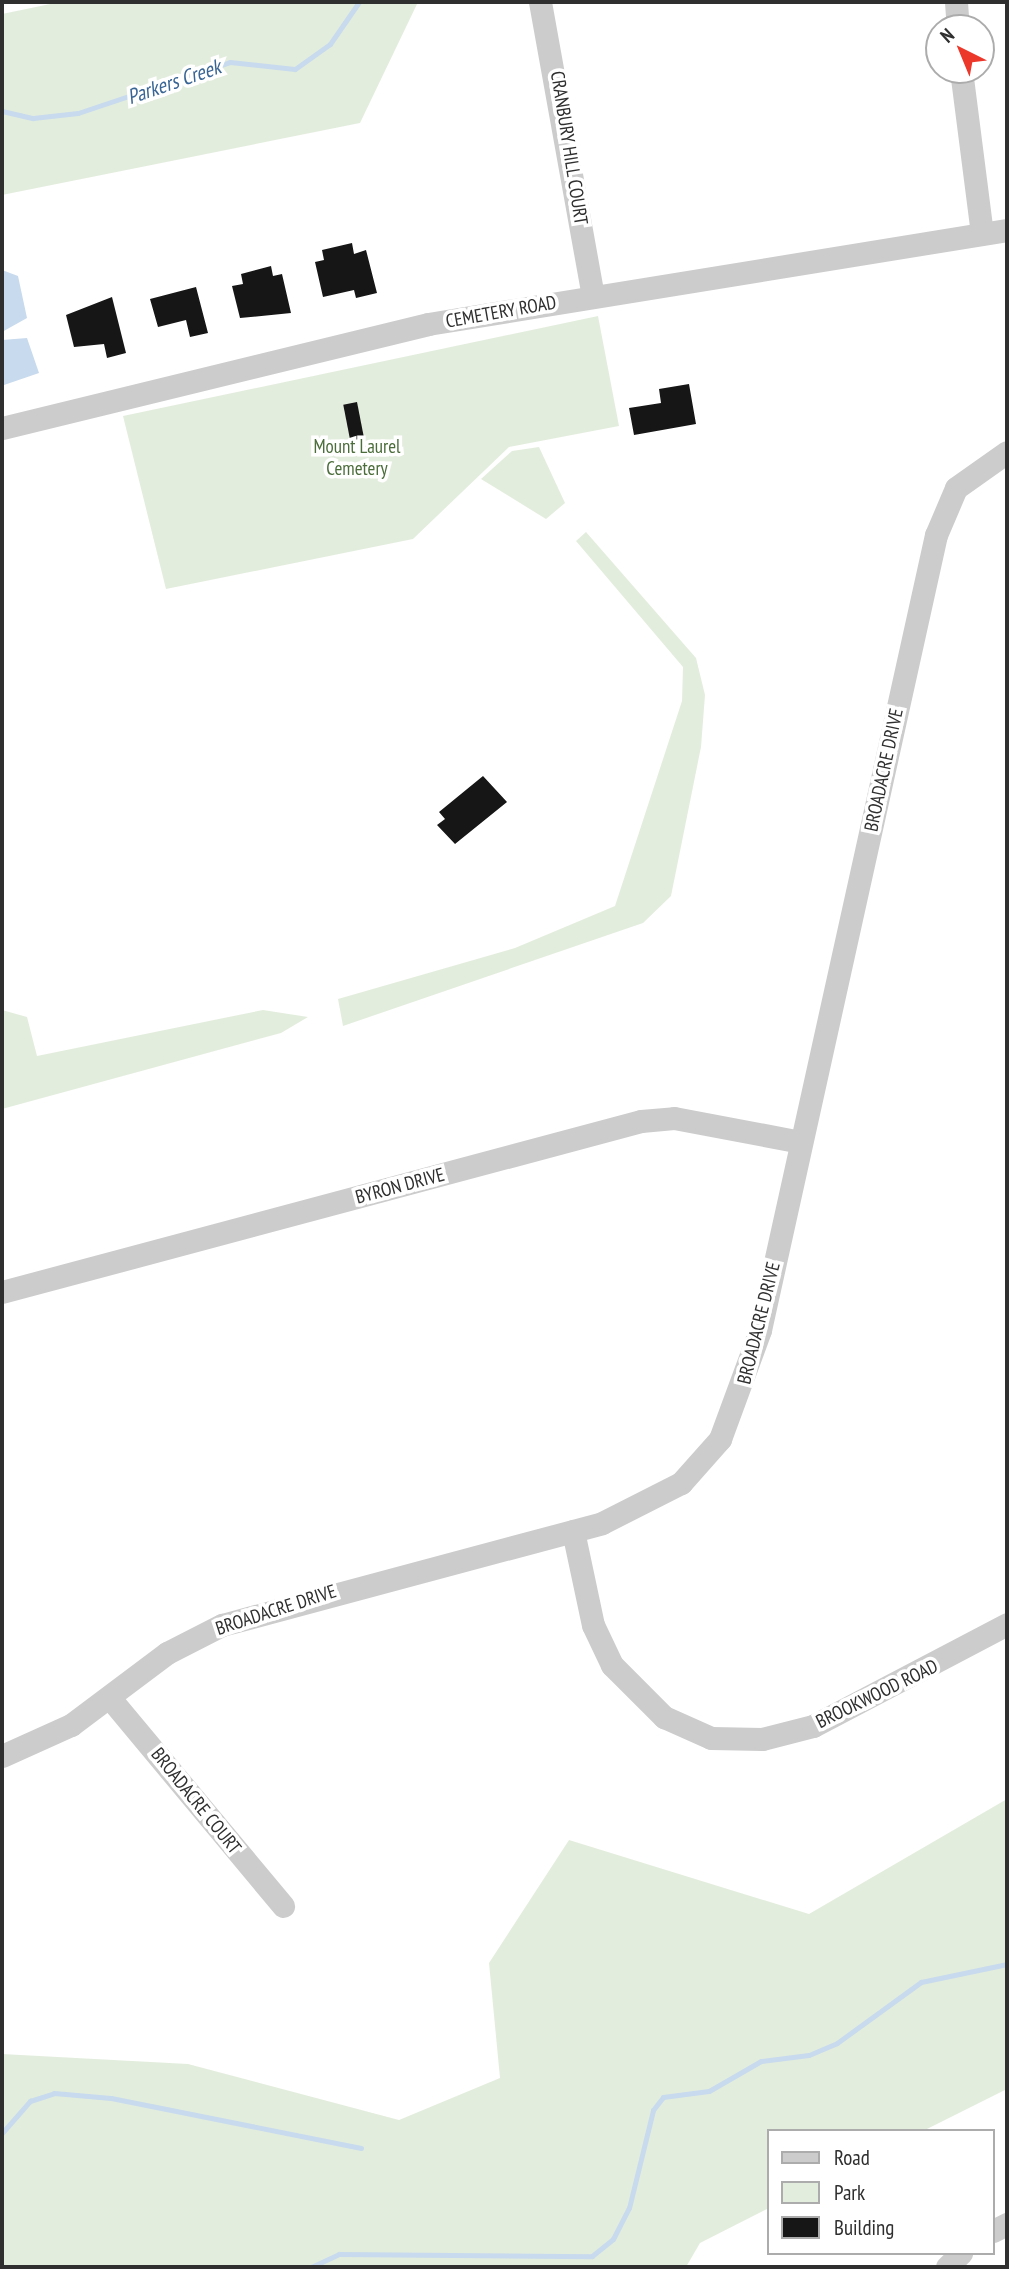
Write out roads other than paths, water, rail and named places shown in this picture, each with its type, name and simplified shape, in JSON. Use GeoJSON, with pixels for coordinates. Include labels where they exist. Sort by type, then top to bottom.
{"type":"FeatureCollection","features":[{"type":"Feature","properties":{"kind":"street","name":"CRANBURY HILL COURT"},"geometry":{"type":"LineString","coordinates":[[540,2],[593,296]]}},
{"type":"Feature","properties":{"kind":"street"},"geometry":{"type":"LineString","coordinates":[[963,84],[982,234]]}},
{"type":"Feature","properties":{"kind":"street","name":"CEMETERY ROAD"},"geometry":{"type":"LineString","coordinates":[[2,428],[428,324],[1007,230]]}},
{"type":"Feature","properties":{"kind":"street","name":"BROADACRE DRIVE"},"geometry":{"type":"LineString","coordinates":[[2,1756],[44,1740],[167,1653],[222,1625],[573,1531],[656,1500],[720,1439],[758,1339],[936,535],[956,488],[1007,452]]}},
{"type":"Feature","properties":{"kind":"street","name":"BYRON DRIVE"},"geometry":{"type":"LineString","coordinates":[[2,1292],[641,1121],[674,1118],[802,1142]]}},
{"type":"Feature","properties":{"kind":"street","name":"BROOKWOOD ROAD"},"geometry":{"type":"LineString","coordinates":[[573,1531],[593,1625],[611,1665],[664,1717],[711,1738],[762,1739],[813,1726],[1007,1624]]}},
{"type":"Feature","properties":{"kind":"street","name":"BROADACRE COURT"},"geometry":{"type":"LineString","coordinates":[[108,1697],[283,1906]]}},
{"type":"Feature","properties":{"kind":"water"},"geometry":{"type":"Polygon","coordinates":[[[2,270],[18,276],[27,318],[2,332],[2,270]]]}},
{"type":"Feature","properties":{"kind":"water"},"geometry":{"type":"Polygon","coordinates":[[[27,338],[39,373],[4,385],[2,340],[27,338]]]}},
{"type":"Feature","properties":{"kind":"waterway","name":"Parkers Creek"},"geometry":{"type":"LineString","coordinates":[[2,111],[33,118],[78,113],[230,62],[295,69],[330,44],[359,2]]}},
{"type":"Feature","properties":{"kind":"waterway"},"geometry":{"type":"LineString","coordinates":[[311,2267],[339,2254],[592,2256],[613,2239],[629,2208],[653,2110],[663,2097],[709,2091],[761,2061],[809,2055],[837,2043],[921,1982],[1007,1964]]}},
{"type":"Feature","properties":{"kind":"waterway"},"geometry":{"type":"LineString","coordinates":[[2,2133],[30,2101],[54,2093],[111,2098],[361,2148]]}},
{"type":"Feature","properties":{"kind":"park label","name":"Mount Laurel Cemetery"},"geometry":{"type":"Point","coordinates":[357,458]}}]}
